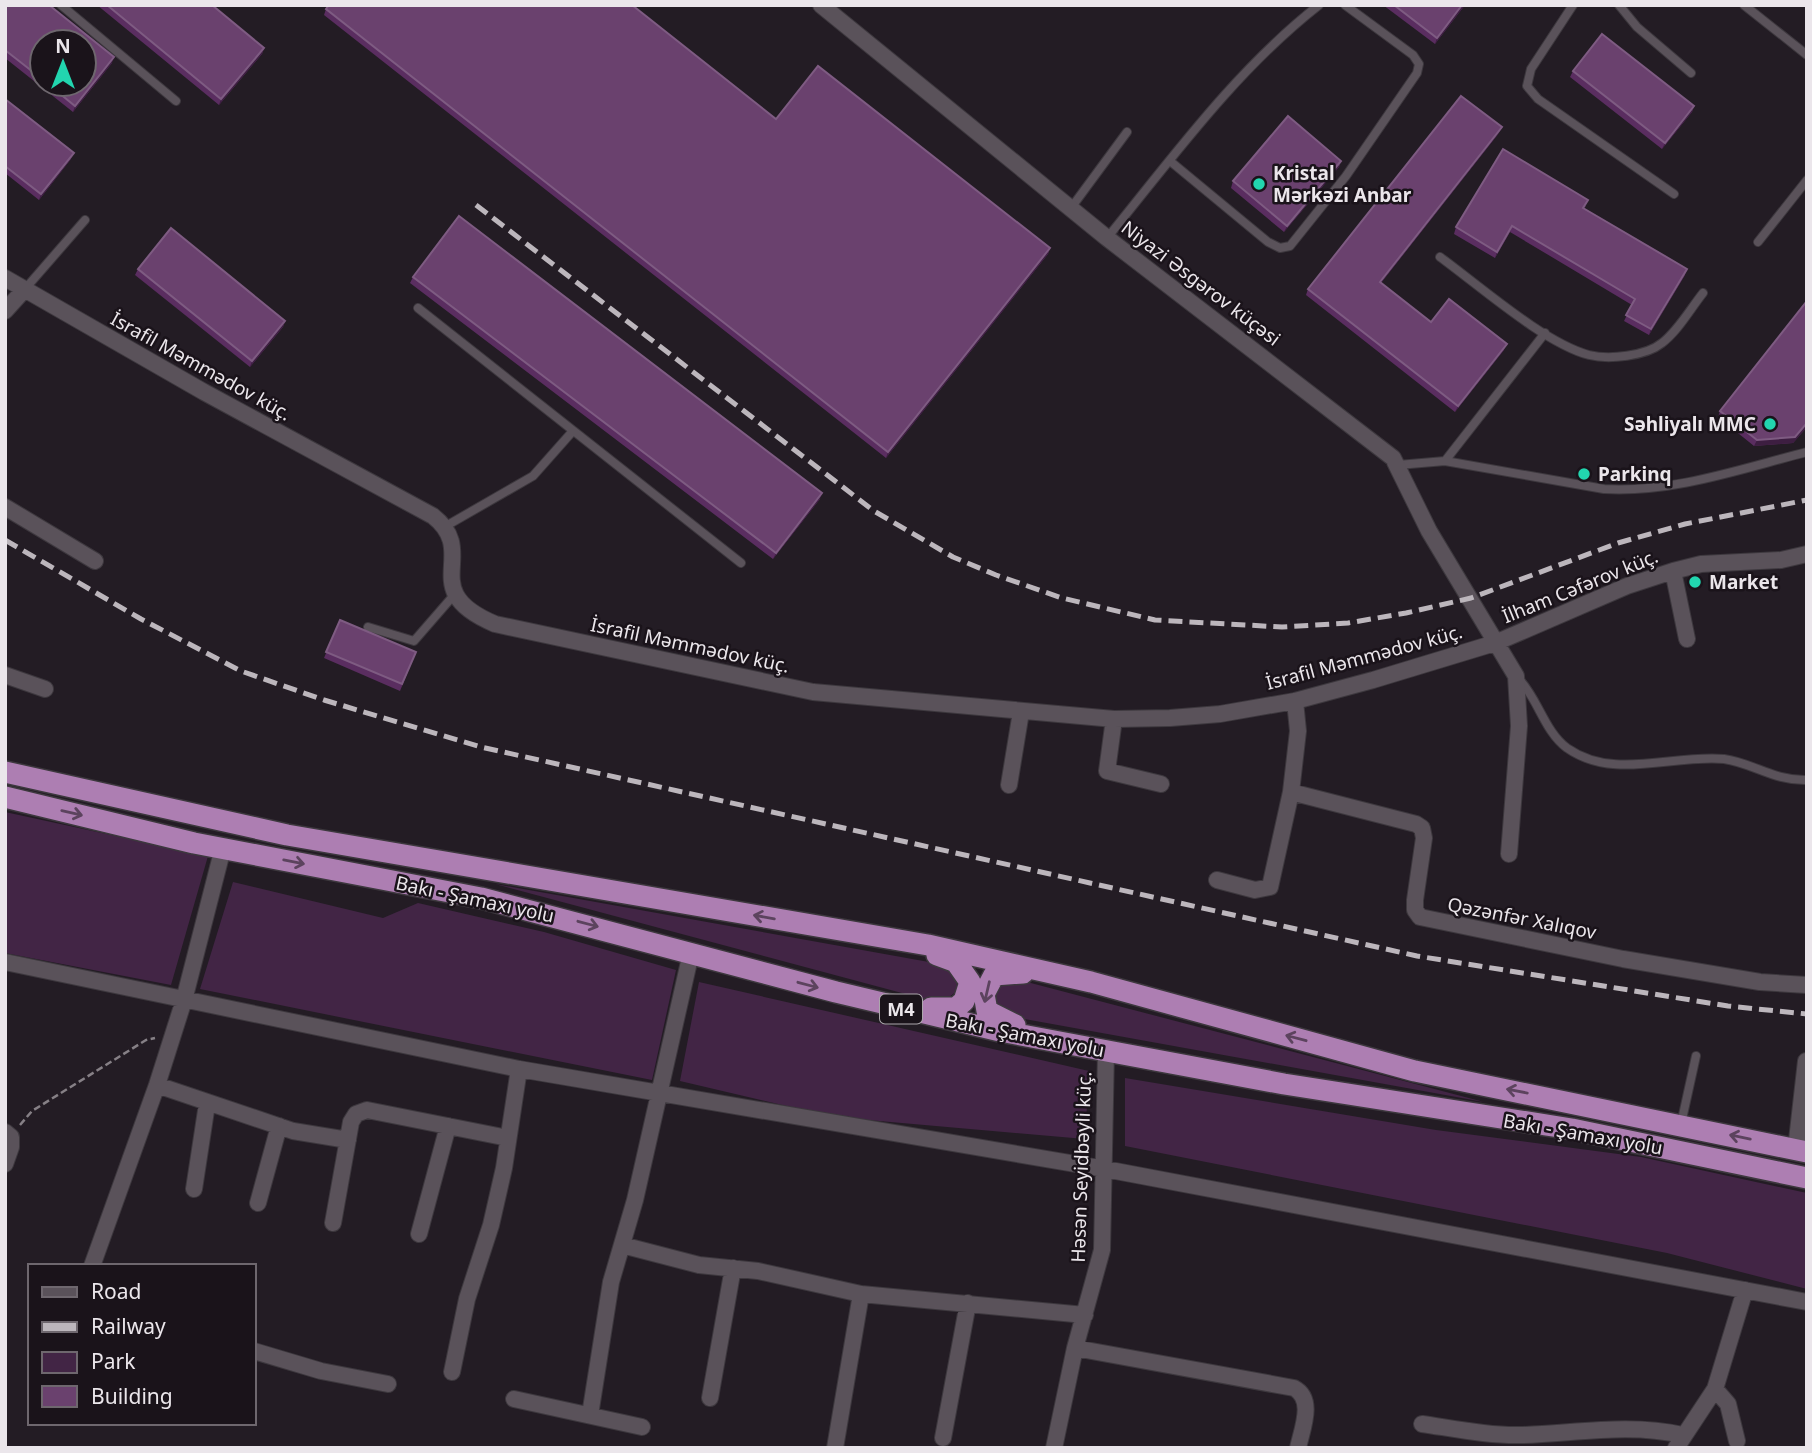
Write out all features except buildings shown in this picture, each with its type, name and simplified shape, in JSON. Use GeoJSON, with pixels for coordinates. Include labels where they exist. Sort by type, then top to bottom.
{"type":"FeatureCollection","features":[{"type":"Feature","properties":{"kind":"highway","name":"Bakı - Şamaxı yolu"},"geometry":{"type":"LineString","coordinates":[[5,772],[287,835],[941,948],[1091,982],[1415,1071],[1801,1151]]}},
{"type":"Feature","properties":{"kind":"highway","name":"Bakı - Şamaxı yolu"},"geometry":{"type":"LineString","coordinates":[[5,797],[223,848],[481,898],[836,992],[973,1025],[1284,1084],[1572,1129],[1807,1178]]}},
{"type":"Feature","properties":{"kind":"highway"},"geometry":{"type":"LineString","coordinates":[[836,992],[946,1010],[956,1008],[968,992],[967,975],[956,962],[855,933]]}},
{"type":"Feature","properties":{"kind":"highway"},"geometry":{"type":"LineString","coordinates":[[1079,1046],[993,1016],[987,1012],[984,994],[994,975],[1005,972],[1091,982]]}},
{"type":"Feature","properties":{"kind":"street","name":"Niyazi Əsgərov küçəsi"},"geometry":{"type":"LineString","coordinates":[[821,5],[1107,238],[1384,449],[1398,465],[1429,531],[1516,676]]}},
{"type":"Feature","properties":{"kind":"street","name":"İsrafil Məmmədov küç."},"geometry":{"type":"LineString","coordinates":[[5,278],[433,516],[446,526]]}},
{"type":"Feature","properties":{"kind":"street"},"geometry":{"type":"LineString","coordinates":[[5,311],[24,290]]}},
{"type":"Feature","properties":{"kind":"street"},"geometry":{"type":"LineString","coordinates":[[5,507],[95,561]]}},
{"type":"Feature","properties":{"kind":"street"},"geometry":{"type":"LineString","coordinates":[[446,526],[452,538],[451,582],[454,595]]}},
{"type":"Feature","properties":{"kind":"street","name":"İlham Cəfərov küç."},"geometry":{"type":"LineString","coordinates":[[1495,643],[1627,586],[1673,571],[1701,564],[1782,560],[1807,554]]}},
{"type":"Feature","properties":{"kind":"street"},"geometry":{"type":"LineString","coordinates":[[1673,571],[1687,639]]}},
{"type":"Feature","properties":{"kind":"street","name":"İsrafil Məmmədov küç."},"geometry":{"type":"LineString","coordinates":[[454,595],[472,612],[495,624],[788,689],[1114,719],[1220,714],[1295,701],[1495,643]]}},
{"type":"Feature","properties":{"kind":"street"},"geometry":{"type":"LineString","coordinates":[[5,675],[45,689]]}},
{"type":"Feature","properties":{"kind":"street"},"geometry":{"type":"LineString","coordinates":[[1509,854],[1519,726],[1516,676]]}},
{"type":"Feature","properties":{"kind":"street"},"geometry":{"type":"LineString","coordinates":[[1217,880],[1255,890],[1270,887],[1291,792],[1298,731],[1295,701]]}},
{"type":"Feature","properties":{"kind":"street"},"geometry":{"type":"LineString","coordinates":[[1009,785],[1021,712]]}},
{"type":"Feature","properties":{"kind":"street"},"geometry":{"type":"LineString","coordinates":[[1114,719],[1107,771],[1161,784]]}},
{"type":"Feature","properties":{"kind":"street","name":"Qəzənfər Xalıqov"},"geometry":{"type":"LineString","coordinates":[[1291,792],[1416,824],[1422,828],[1424,838],[1415,910],[1420,917],[1428,920],[1699,973],[1759,982],[1807,985]]}},
{"type":"Feature","properties":{"kind":"street"},"geometry":{"type":"LineString","coordinates":[[93,1264],[157,1086],[184,1000],[223,848]]}},
{"type":"Feature","properties":{"kind":"street"},"geometry":{"type":"LineString","coordinates":[[590,1415],[611,1282],[635,1200],[691,953]]}},
{"type":"Feature","properties":{"kind":"street"},"geometry":{"type":"LineString","coordinates":[[5,962],[519,1069],[1105,1169],[1807,1302]]}},
{"type":"Feature","properties":{"kind":"street","name":"Həsən Seyidbəyli küç."},"geometry":{"type":"LineString","coordinates":[[1054,1448],[1075,1348],[1102,1250],[1106,1051]]}},
{"type":"Feature","properties":{"kind":"street"},"geometry":{"type":"LineString","coordinates":[[1801,1151],[1806,1061]]}},
{"type":"Feature","properties":{"kind":"street"},"geometry":{"type":"LineString","coordinates":[[452,1373],[467,1299],[491,1226],[519,1069]]}},
{"type":"Feature","properties":{"kind":"street"},"geometry":{"type":"LineString","coordinates":[[157,1086],[279,1126],[318,1137],[348,1140]]}},
{"type":"Feature","properties":{"kind":"street"},"geometry":{"type":"LineString","coordinates":[[194,1189],[207,1104]]}},
{"type":"Feature","properties":{"kind":"street"},"geometry":{"type":"LineString","coordinates":[[333,1223],[348,1140],[356,1114],[367,1110],[508,1138]]}},
{"type":"Feature","properties":{"kind":"street"},"geometry":{"type":"LineString","coordinates":[[258,1203],[279,1126]]}},
{"type":"Feature","properties":{"kind":"street"},"geometry":{"type":"LineString","coordinates":[[419,1234],[448,1126]]}},
{"type":"Feature","properties":{"kind":"street"},"geometry":{"type":"LineString","coordinates":[[5,1164],[11,1147],[8,1134]]}},
{"type":"Feature","properties":{"kind":"street"},"geometry":{"type":"LineString","coordinates":[[622,1245],[664,1257],[861,1294],[1085,1315]]}},
{"type":"Feature","properties":{"kind":"street"},"geometry":{"type":"LineString","coordinates":[[710,1398],[733,1268]]}},
{"type":"Feature","properties":{"kind":"street"},"geometry":{"type":"LineString","coordinates":[[1422,1424],[1503,1435],[1626,1427],[1653,1429],[1680,1442],[1715,1389],[1745,1290]]}},
{"type":"Feature","properties":{"kind":"street"},"geometry":{"type":"LineString","coordinates":[[835,1448],[861,1294]]}},
{"type":"Feature","properties":{"kind":"street"},"geometry":{"type":"LineString","coordinates":[[943,1438],[968,1303]]}},
{"type":"Feature","properties":{"kind":"street"},"geometry":{"type":"LineString","coordinates":[[1075,1348],[1294,1388],[1302,1392],[1306,1399],[1298,1448]]}},
{"type":"Feature","properties":{"kind":"street"},"geometry":{"type":"LineString","coordinates":[[256,1352],[321,1371],[388,1384]]}},
{"type":"Feature","properties":{"kind":"street"},"geometry":{"type":"LineString","coordinates":[[1715,1389],[1728,1404],[1737,1441]]}},
{"type":"Feature","properties":{"kind":"street"},"geometry":{"type":"LineString","coordinates":[[514,1399],[642,1427]]}},
{"type":"Feature","properties":{"kind":"lane"},"geometry":{"type":"LineString","coordinates":[[61,5],[176,101]]}},
{"type":"Feature","properties":{"kind":"lane"},"geometry":{"type":"LineString","coordinates":[[1107,238],[1170,160],[1270,47],[1319,5]]}},
{"type":"Feature","properties":{"kind":"lane"},"geometry":{"type":"LineString","coordinates":[[1170,160],[1268,242],[1280,248],[1290,246],[1346,176],[1417,73],[1419,64],[1413,55],[1345,5]]}},
{"type":"Feature","properties":{"kind":"lane"},"geometry":{"type":"LineString","coordinates":[[1573,5],[1531,69],[1527,86],[1538,99],[1674,194]]}},
{"type":"Feature","properties":{"kind":"lane"},"geometry":{"type":"LineString","coordinates":[[1619,5],[1637,27],[1691,72]]}},
{"type":"Feature","properties":{"kind":"lane"},"geometry":{"type":"LineString","coordinates":[[1744,5],[1807,55]]}},
{"type":"Feature","properties":{"kind":"lane"},"geometry":{"type":"LineString","coordinates":[[1071,208],[1127,132]]}},
{"type":"Feature","properties":{"kind":"lane"},"geometry":{"type":"LineString","coordinates":[[1758,242],[1807,180]]}},
{"type":"Feature","properties":{"kind":"lane"},"geometry":{"type":"LineString","coordinates":[[24,290],[85,220]]}},
{"type":"Feature","properties":{"kind":"lane"},"geometry":{"type":"LineString","coordinates":[[1440,257],[1545,333],[1589,355],[1630,355],[1664,342],[1703,293]]}},
{"type":"Feature","properties":{"kind":"lane"},"geometry":{"type":"LineString","coordinates":[[418,308],[741,563]]}},
{"type":"Feature","properties":{"kind":"lane"},"geometry":{"type":"LineString","coordinates":[[1445,461],[1545,333]]}},
{"type":"Feature","properties":{"kind":"lane"},"geometry":{"type":"LineString","coordinates":[[446,526],[533,476],[572,432]]}},
{"type":"Feature","properties":{"kind":"lane"},"geometry":{"type":"LineString","coordinates":[[1398,465],[1445,461],[1604,489],[1629,490],[1671,486],[1807,453]]}},
{"type":"Feature","properties":{"kind":"lane"},"geometry":{"type":"LineString","coordinates":[[368,626],[414,640],[454,595]]}},
{"type":"Feature","properties":{"kind":"lane"},"geometry":{"type":"LineString","coordinates":[[1516,676],[1528,688],[1560,742],[1597,762],[1626,765],[1727,759],[1770,776],[1807,780]]}},
{"type":"Feature","properties":{"kind":"lane"},"geometry":{"type":"LineString","coordinates":[[1681,1124],[1696,1056]]}},
{"type":"Feature","properties":{"kind":"path"},"geometry":{"type":"LineString","coordinates":[[8,1134],[32,1111],[146,1040],[172,1035]]}},
{"type":"Feature","properties":{"kind":"green space"},"geometry":{"type":"Polygon","coordinates":[[[5,812],[208,856],[171,985],[5,953],[5,812]]]}},
{"type":"Feature","properties":{"kind":"green space"},"geometry":{"type":"Polygon","coordinates":[[[233,882],[383,918],[418,903],[544,932],[676,970],[652,1080],[200,989],[233,882]]]}},
{"type":"Feature","properties":{"kind":"green space"},"geometry":{"type":"Polygon","coordinates":[[[495,884],[940,964],[954,970],[956,990],[949,997],[928,1000],[495,884]]]}},
{"type":"Feature","properties":{"kind":"green space"},"geometry":{"type":"Polygon","coordinates":[[[1004,981],[1027,982],[1484,1102],[1019,1018],[995,1003],[997,987],[1004,981]]]}},
{"type":"Feature","properties":{"kind":"green space"},"geometry":{"type":"Polygon","coordinates":[[[699,982],[1089,1071],[1085,1139],[834,1117],[680,1081],[699,982]]]}},
{"type":"Feature","properties":{"kind":"green space"},"geometry":{"type":"Polygon","coordinates":[[[1125,1078],[1436,1130],[1641,1157],[1807,1193],[1807,1289],[1667,1253],[1125,1146],[1125,1078]]]}},
{"type":"Feature","properties":{"kind":"railway"},"geometry":{"type":"LineString","coordinates":[[476,205],[874,511],[953,557],[996,575],[1062,598],[1155,620],[1282,627],[1348,623],[1406,613],[1471,598],[1618,543],[1685,524],[1807,500]]}},
{"type":"Feature","properties":{"kind":"railway"},"geometry":{"type":"LineString","coordinates":[[5,540],[141,619],[241,671],[324,700],[481,747],[1417,956],[1728,1006],[1807,1014]]}},
{"type":"Feature","properties":{"kind":"place","name":"Kristal Mərkəzi Anbar"},"geometry":{"type":"Point","coordinates":[1259,184]}},
{"type":"Feature","properties":{"kind":"place","name":"Səhliyalı MMC"},"geometry":{"type":"Point","coordinates":[1770,424]}},
{"type":"Feature","properties":{"kind":"place","name":"Parkinq"},"geometry":{"type":"Point","coordinates":[1584,474]}},
{"type":"Feature","properties":{"kind":"place","name":"Market"},"geometry":{"type":"Point","coordinates":[1695,582]}}]}
